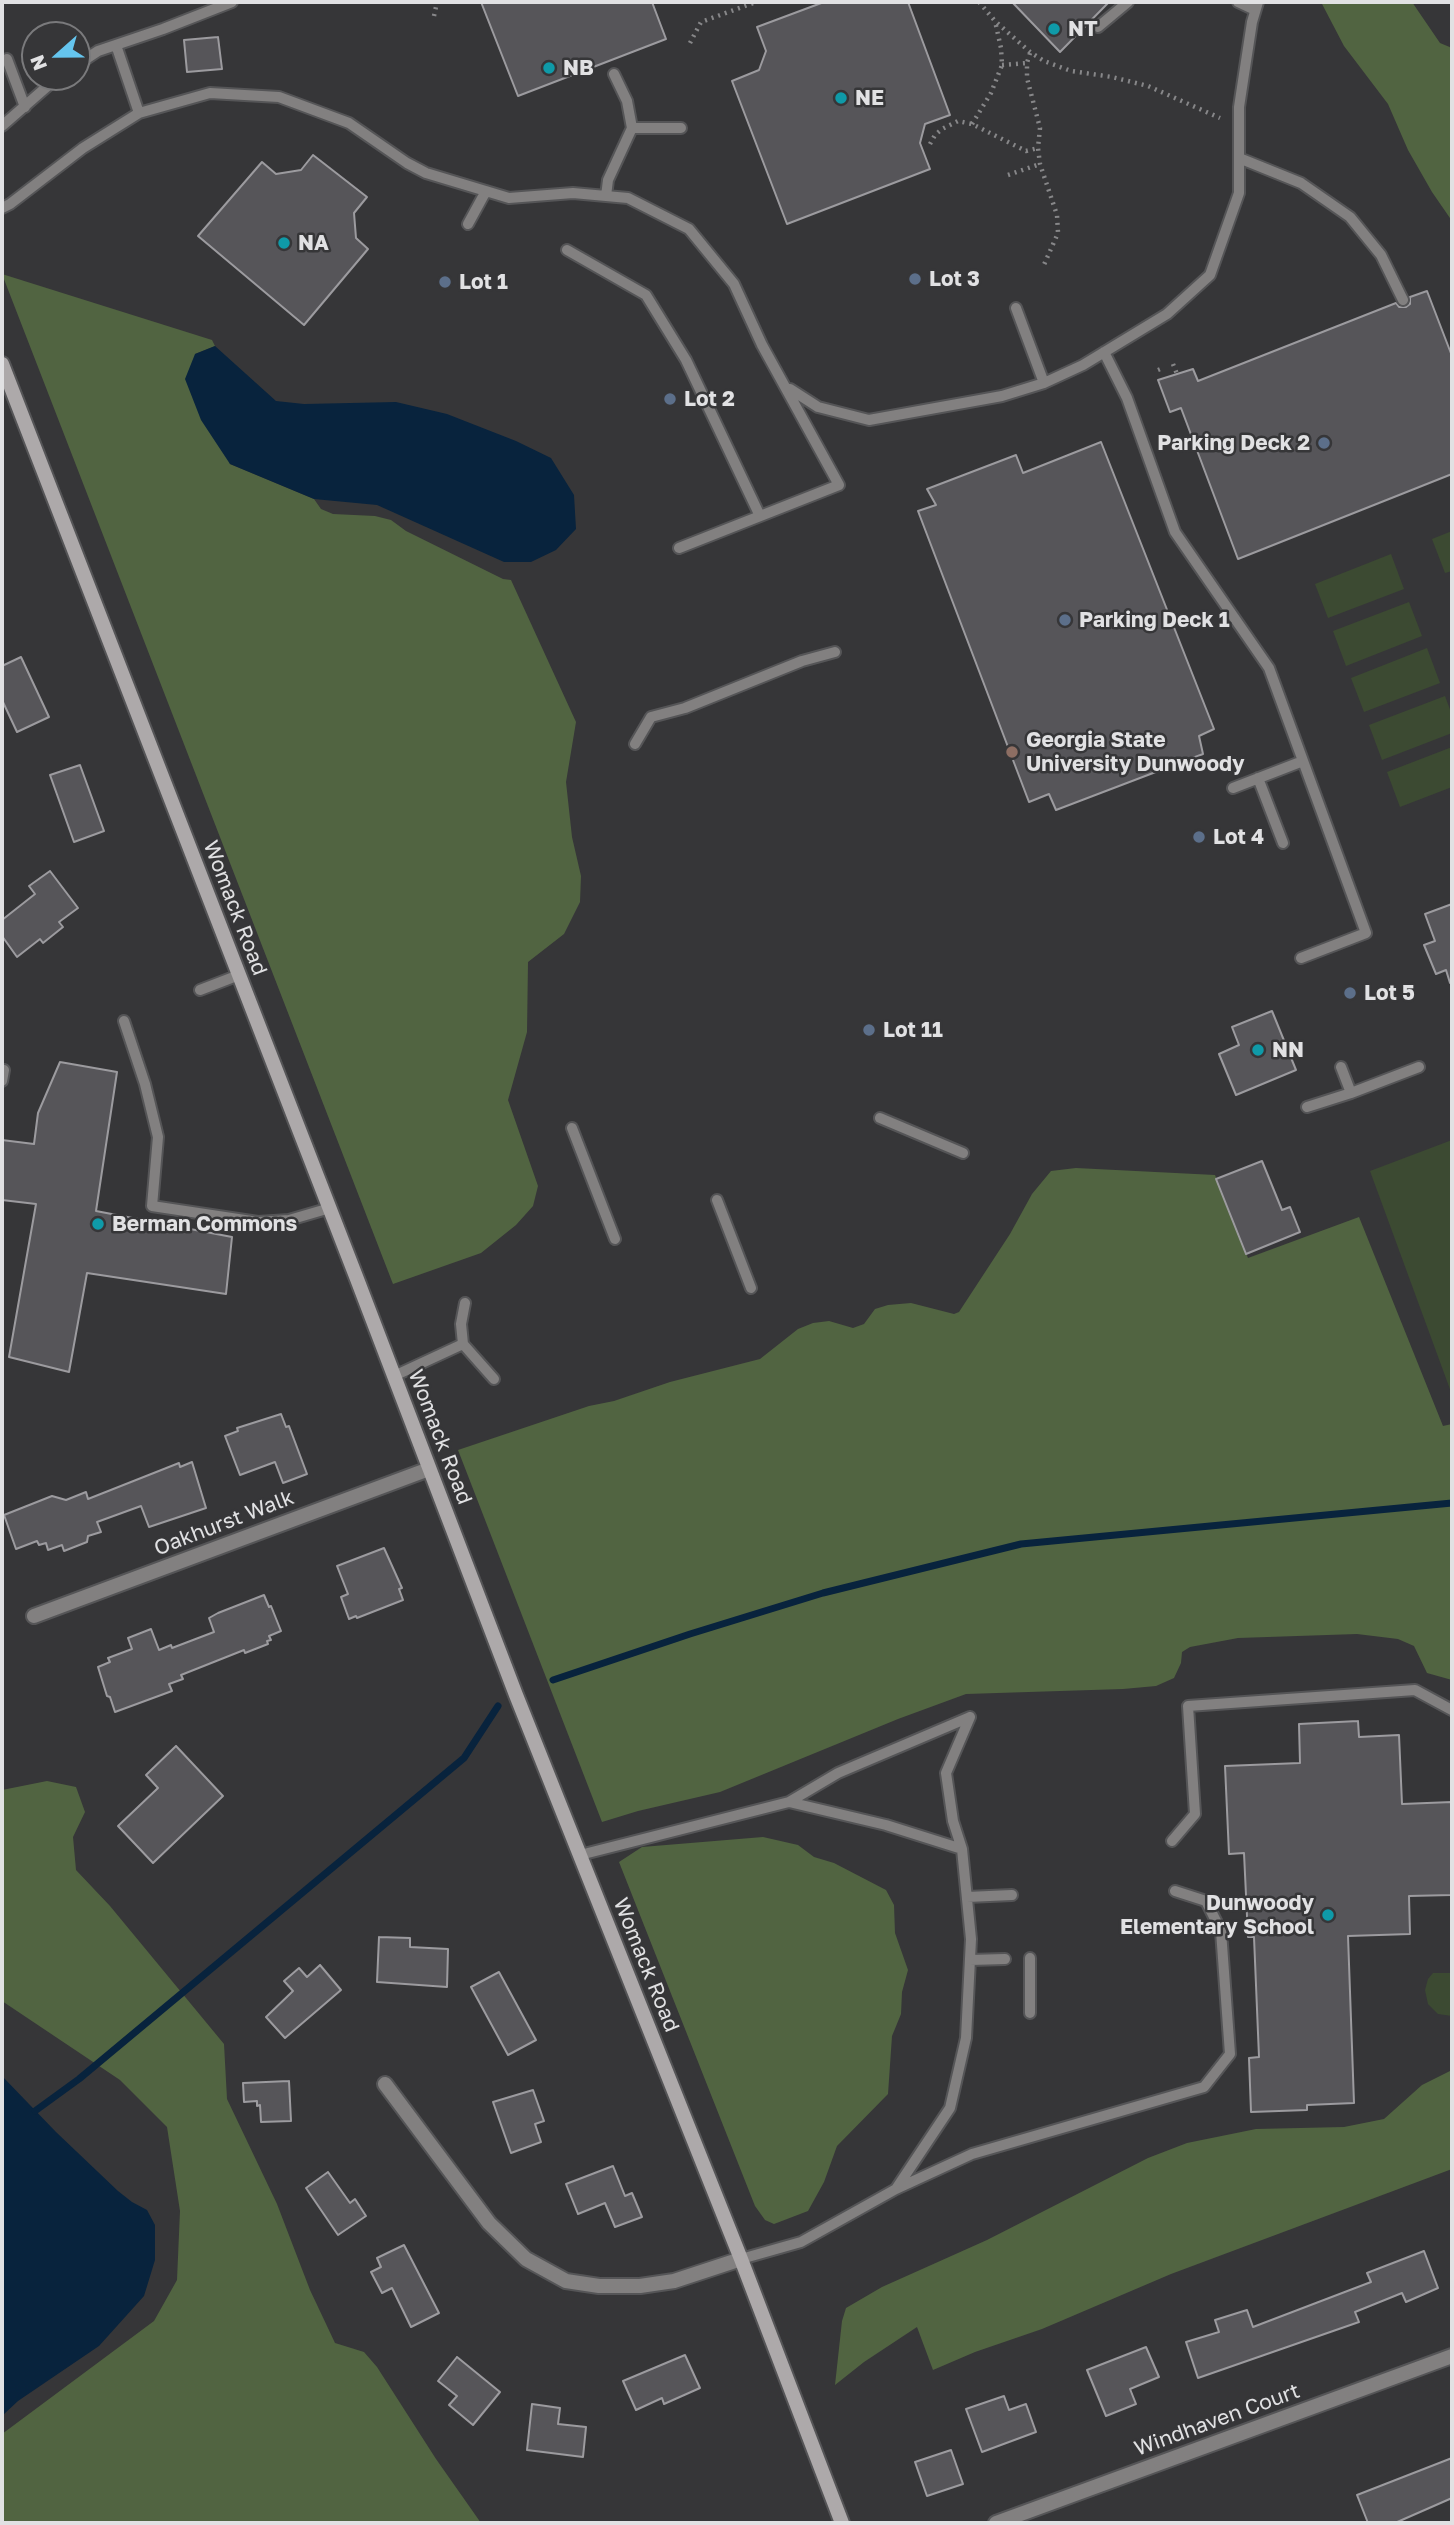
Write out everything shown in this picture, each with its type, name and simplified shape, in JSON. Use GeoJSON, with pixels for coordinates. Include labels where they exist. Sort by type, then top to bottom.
{"type":"FeatureCollection","features":[{"type":"Feature","properties":{"kind":"street","name":"Womack Road"},"geometry":{"type":"LineString","coordinates":[[2,364],[429,1469],[741,2259],[842,2523]]}},
{"type":"Feature","properties":{"kind":"street","name":"Oakhurst Walk"},"geometry":{"type":"LineString","coordinates":[[34,1616],[429,1469]]}},
{"type":"Feature","properties":{"kind":"street"},"geometry":{"type":"LineString","coordinates":[[385,2084],[489,2223],[526,2259],[566,2281],[599,2286],[640,2286],[674,2281],[741,2259]]}},
{"type":"Feature","properties":{"kind":"street","name":"Windhaven Court"},"geometry":{"type":"LineString","coordinates":[[996,2523],[1452,2356]]}},
{"type":"Feature","properties":{"kind":"lane"},"geometry":{"type":"LineString","coordinates":[[91,56],[232,2]]}},
{"type":"Feature","properties":{"kind":"lane"},"geometry":{"type":"LineString","coordinates":[[1098,27],[1128,2]]}},
{"type":"Feature","properties":{"kind":"lane"},"geometry":{"type":"LineString","coordinates":[[788,388],[818,407],[869,420],[1002,396],[1044,383],[1083,365],[1167,314],[1210,275],[1239,193],[1239,107],[1256,6],[1238,2]]}},
{"type":"Feature","properties":{"kind":"lane"},"geometry":{"type":"LineString","coordinates":[[116,45],[139,113]]}},
{"type":"Feature","properties":{"kind":"lane"},"geometry":{"type":"LineString","coordinates":[[7,59],[25,107]]}},
{"type":"Feature","properties":{"kind":"lane"},"geometry":{"type":"LineString","coordinates":[[606,196],[608,180],[632,128],[627,101],[614,74]]}},
{"type":"Feature","properties":{"kind":"lane"},"geometry":{"type":"LineString","coordinates":[[2,127],[41,91]]}},
{"type":"Feature","properties":{"kind":"lane"},"geometry":{"type":"LineString","coordinates":[[2,208],[82,148],[139,113],[210,93],[279,97],[349,122],[407,163],[426,173],[509,198],[573,193],[628,198],[689,229],[734,284],[762,345],[839,485],[678,548]]}},
{"type":"Feature","properties":{"kind":"lane"},"geometry":{"type":"LineString","coordinates":[[632,128],[681,128]]}},
{"type":"Feature","properties":{"kind":"lane"},"geometry":{"type":"LineString","coordinates":[[1239,158],[1301,183],[1350,217],[1381,255],[1403,300]]}},
{"type":"Feature","properties":{"kind":"lane"},"geometry":{"type":"LineString","coordinates":[[468,224],[486,191]]}},
{"type":"Feature","properties":{"kind":"lane"},"geometry":{"type":"LineString","coordinates":[[567,250],[646,295],[686,360],[760,516]]}},
{"type":"Feature","properties":{"kind":"lane"},"geometry":{"type":"LineString","coordinates":[[1016,308],[1044,383]]}},
{"type":"Feature","properties":{"kind":"lane"},"geometry":{"type":"LineString","coordinates":[[1104,352],[1126,398],[1175,532],[1204,578],[1269,668],[1366,933],[1301,958]]}},
{"type":"Feature","properties":{"kind":"lane"},"geometry":{"type":"LineString","coordinates":[[635,744],[651,717],[685,708],[802,661],[835,652]]}},
{"type":"Feature","properties":{"kind":"lane"},"geometry":{"type":"LineString","coordinates":[[1233,788],[1303,761]]}},
{"type":"Feature","properties":{"kind":"lane"},"geometry":{"type":"LineString","coordinates":[[1258,778],[1283,843]]}},
{"type":"Feature","properties":{"kind":"lane"},"geometry":{"type":"LineString","coordinates":[[200,990],[239,975]]}},
{"type":"Feature","properties":{"kind":"lane"},"geometry":{"type":"LineString","coordinates":[[124,1021],[159,1137],[152,1206],[251,1221],[289,1220],[330,1208]]}},
{"type":"Feature","properties":{"kind":"lane"},"geometry":{"type":"LineString","coordinates":[[1341,1067],[1351,1093]]}},
{"type":"Feature","properties":{"kind":"lane"},"geometry":{"type":"LineString","coordinates":[[1307,1107],[1419,1067]]}},
{"type":"Feature","properties":{"kind":"lane"},"geometry":{"type":"LineString","coordinates":[[880,1118],[963,1153]]}},
{"type":"Feature","properties":{"kind":"lane"},"geometry":{"type":"LineString","coordinates":[[572,1128],[615,1239]]}},
{"type":"Feature","properties":{"kind":"lane"},"geometry":{"type":"LineString","coordinates":[[717,1200],[751,1287]]}},
{"type":"Feature","properties":{"kind":"lane"},"geometry":{"type":"LineString","coordinates":[[465,1303],[461,1324],[463,1344],[494,1379]]}},
{"type":"Feature","properties":{"kind":"lane"},"geometry":{"type":"LineString","coordinates":[[394,1376],[463,1344]]}},
{"type":"Feature","properties":{"kind":"lane"},"geometry":{"type":"LineString","coordinates":[[1172,1841],[1195,1814],[1188,1706],[1415,1690],[1452,1710]]}},
{"type":"Feature","properties":{"kind":"lane"},"geometry":{"type":"LineString","coordinates":[[580,1855],[789,1802],[838,1773],[872,1757],[970,1717],[946,1773],[953,1821],[962,1849],[971,1939],[965,2038],[950,2108],[896,2189]]}},
{"type":"Feature","properties":{"kind":"lane"},"geometry":{"type":"LineString","coordinates":[[789,1802],[886,1825],[962,1849]]}},
{"type":"Feature","properties":{"kind":"lane"},"geometry":{"type":"LineString","coordinates":[[741,2259],[802,2242],[896,2189],[972,2154],[1204,2087],[1230,2054],[1221,1931],[1206,1901],[1175,1891]]}},
{"type":"Feature","properties":{"kind":"lane"},"geometry":{"type":"LineString","coordinates":[[967,1897],[1012,1895]]}},
{"type":"Feature","properties":{"kind":"lane"},"geometry":{"type":"LineString","coordinates":[[1030,1958],[1030,2012]]}},
{"type":"Feature","properties":{"kind":"lane"},"geometry":{"type":"LineString","coordinates":[[970,1959],[1005,1959]]}},
{"type":"Feature","properties":{"kind":"path"},"geometry":{"type":"LineString","coordinates":[[434,16],[437,2]]}},
{"type":"Feature","properties":{"kind":"path"},"geometry":{"type":"LineString","coordinates":[[690,43],[701,22],[740,5],[756,2]]}},
{"type":"Feature","properties":{"kind":"path"},"geometry":{"type":"LineString","coordinates":[[979,2],[995,21],[1044,61],[1071,71],[1148,86],[1220,118]]}},
{"type":"Feature","properties":{"kind":"path"},"geometry":{"type":"LineString","coordinates":[[972,124],[991,93],[1002,65],[995,21]]}},
{"type":"Feature","properties":{"kind":"path"},"geometry":{"type":"LineString","coordinates":[[1030,52],[1027,78],[1040,128],[1040,164],[1057,215],[1058,233],[1043,267]]}},
{"type":"Feature","properties":{"kind":"path"},"geometry":{"type":"LineString","coordinates":[[1002,65],[1027,63]]}},
{"type":"Feature","properties":{"kind":"path"},"geometry":{"type":"LineString","coordinates":[[930,144],[942,129],[958,121],[972,124],[1026,151],[1038,148]]}},
{"type":"Feature","properties":{"kind":"path"},"geometry":{"type":"LineString","coordinates":[[1008,175],[1040,164]]}},
{"type":"Feature","properties":{"kind":"path"},"geometry":{"type":"LineString","coordinates":[[1173,364],[1177,374]]}},
{"type":"Feature","properties":{"kind":"green space"},"geometry":{"type":"Polygon","coordinates":[[[1321,2],[1412,2],[1440,43],[1452,48],[1452,221],[1408,150],[1388,104],[1344,46],[1321,2]]]}},
{"type":"Feature","properties":{"kind":"green space"},"geometry":{"type":"Polygon","coordinates":[[[2,274],[212,340],[215,346],[195,354],[230,464],[314,499],[321,509],[333,514],[375,516],[391,520],[406,531],[503,579],[511,580],[576,722],[566,782],[572,837],[581,876],[580,902],[564,934],[528,962],[527,1032],[508,1100],[538,1186],[533,1206],[516,1225],[481,1253],[393,1284],[2,274]]]}},
{"type":"Feature","properties":{"kind":"green space"},"geometry":{"type":"Polygon","coordinates":[[[1452,531],[1452,571],[1445,573],[1432,539],[1452,531]]]}},
{"type":"Feature","properties":{"kind":"green space"},"geometry":{"type":"Polygon","coordinates":[[[1391,554],[1404,589],[1328,618],[1315,584],[1391,554]]]}},
{"type":"Feature","properties":{"kind":"green space"},"geometry":{"type":"Polygon","coordinates":[[[1409,602],[1422,636],[1346,666],[1333,631],[1409,602]]]}},
{"type":"Feature","properties":{"kind":"green space"},"geometry":{"type":"Polygon","coordinates":[[[1427,648],[1440,683],[1364,712],[1351,678],[1427,648]]]}},
{"type":"Feature","properties":{"kind":"green space"},"geometry":{"type":"Polygon","coordinates":[[[1445,696],[1452,715],[1452,733],[1382,760],[1369,725],[1445,696]]]}},
{"type":"Feature","properties":{"kind":"green space"},"geometry":{"type":"Polygon","coordinates":[[[1452,747],[1452,787],[1400,807],[1387,772],[1452,747]]]}},
{"type":"Feature","properties":{"kind":"green space"},"geometry":{"type":"Polygon","coordinates":[[[1452,1140],[1452,1391],[1451,1392],[1370,1171],[1452,1140]]]}},
{"type":"Feature","properties":{"kind":"green space"},"geometry":{"type":"Polygon","coordinates":[[[1076,1168],[1215,1175],[1248,1258],[1359,1217],[1443,1426],[1452,1424],[1452,1680],[1427,1673],[1414,1646],[1398,1639],[1357,1634],[1238,1638],[1190,1647],[1182,1652],[1181,1663],[1174,1678],[1156,1686],[966,1694],[720,1792],[602,1822],[458,1450],[589,1406],[760,1359],[798,1329],[813,1323],[829,1321],[853,1328],[864,1324],[875,1309],[911,1303],[954,1314],[959,1312],[1010,1234],[1032,1194],[1051,1171],[1076,1168]]]}},
{"type":"Feature","properties":{"kind":"green space"},"geometry":{"type":"Polygon","coordinates":[[[47,1781],[76,1787],[85,1812],[73,1837],[76,1870],[110,1906],[224,2044],[227,2099],[277,2204],[310,2290],[335,2343],[364,2352],[377,2367],[481,2523],[2,2523],[2,2434],[154,2321],[177,2280],[180,2211],[167,2127],[120,2080],[2,2001],[2,1790],[47,1781]]]}},
{"type":"Feature","properties":{"kind":"green space"},"geometry":{"type":"Polygon","coordinates":[[[763,1837],[798,1845],[814,1857],[834,1863],[886,1890],[894,1905],[895,1933],[908,1970],[902,1992],[901,2014],[892,2036],[888,2094],[837,2146],[824,2182],[808,2211],[774,2224],[765,2220],[755,2206],[619,1862],[642,1847],[763,1837]]]}},
{"type":"Feature","properties":{"kind":"green space"},"geometry":{"type":"Polygon","coordinates":[[[1433,1973],[1452,1973],[1452,2016],[1438,2014],[1428,2004],[1425,1990],[1433,1973]]]}},
{"type":"Feature","properties":{"kind":"green space"},"geometry":{"type":"Polygon","coordinates":[[[1452,2070],[1452,2169],[1171,2274],[1042,2329],[933,2370],[917,2327],[835,2385],[842,2321],[846,2308],[882,2287],[987,2240],[1148,2158],[1187,2143],[1256,2129],[1344,2127],[1384,2119],[1422,2085],[1452,2070]]]}},
{"type":"Feature","properties":{"kind":"water"},"geometry":{"type":"Polygon","coordinates":[[[215,346],[276,401],[304,404],[396,402],[447,414],[551,458],[574,495],[576,529],[556,550],[531,562],[504,562],[377,505],[314,499],[230,464],[201,420],[185,379],[195,354],[215,346]]]}},
{"type":"Feature","properties":{"kind":"water"},"geometry":{"type":"Polygon","coordinates":[[[2,2076],[118,2191],[147,2210],[155,2225],[155,2260],[144,2296],[99,2346],[18,2401],[2,2416],[2,2076]]]}},
{"type":"Feature","properties":{"kind":"building","name":"NB"},"geometry":{"type":"Polygon","coordinates":[[[481,2],[652,2],[666,39],[518,96],[481,2]]]}},
{"type":"Feature","properties":{"kind":"building","name":"NE"},"geometry":{"type":"Polygon","coordinates":[[[824,2],[908,2],[950,115],[925,124],[920,143],[930,169],[787,224],[732,81],[759,70],[766,51],[757,27],[824,2]]]}},
{"type":"Feature","properties":{"kind":"building","name":"NT"},"geometry":{"type":"Polygon","coordinates":[[[1012,2],[1109,2],[1060,52],[1012,2]]]}},
{"type":"Feature","properties":{"kind":"building"},"geometry":{"type":"Polygon","coordinates":[[[218,37],[222,69],[187,72],[184,40],[218,37]]]}},
{"type":"Feature","properties":{"kind":"building","name":"NA"},"geometry":{"type":"Polygon","coordinates":[[[313,155],[367,197],[354,213],[356,238],[368,249],[304,325],[198,236],[262,162],[276,174],[301,170],[313,155]]]}},
{"type":"Feature","properties":{"kind":"building","name":"Parking Deck 2"},"geometry":{"type":"Polygon","coordinates":[[[1427,291],[1452,356],[1452,474],[1238,559],[1181,408],[1170,412],[1158,380],[1193,369],[1198,381],[1396,303],[1399,307],[1406,307],[1410,304],[1410,297],[1427,291]]]}},
{"type":"Feature","properties":{"kind":"building","name":"Parking Deck 1"},"geometry":{"type":"Polygon","coordinates":[[[1101,442],[1214,729],[1199,736],[1203,754],[1056,810],[1049,794],[1029,802],[918,511],[936,505],[927,489],[1016,455],[1023,473],[1101,442]]]}},
{"type":"Feature","properties":{"kind":"building"},"geometry":{"type":"Polygon","coordinates":[[[21,657],[49,717],[17,732],[2,700],[2,666],[21,657]]]}},
{"type":"Feature","properties":{"kind":"building"},"geometry":{"type":"Polygon","coordinates":[[[80,765],[104,831],[74,842],[50,775],[80,765]]]}},
{"type":"Feature","properties":{"kind":"building"},"geometry":{"type":"Polygon","coordinates":[[[50,871],[78,908],[59,922],[63,927],[43,943],[40,939],[17,957],[2,936],[2,920],[35,894],[29,886],[50,871]]]}},
{"type":"Feature","properties":{"kind":"building"},"geometry":{"type":"Polygon","coordinates":[[[1452,904],[1450,983],[1446,970],[1436,974],[1424,945],[1435,941],[1425,914],[1452,904]]]}},
{"type":"Feature","properties":{"kind":"building","name":"NN"},"geometry":{"type":"Polygon","coordinates":[[[1272,1011],[1296,1070],[1236,1095],[1219,1054],[1239,1045],[1232,1027],[1272,1011]]]}},
{"type":"Feature","properties":{"kind":"building","name":"Berman Commons"},"geometry":{"type":"Polygon","coordinates":[[[60,1062],[117,1072],[96,1211],[232,1237],[226,1294],[87,1273],[69,1372],[9,1357],[36,1204],[2,1200],[2,1140],[34,1144],[38,1113],[60,1062]]]}},
{"type":"Feature","properties":{"kind":"building"},"geometry":{"type":"Polygon","coordinates":[[[1262,1161],[1282,1210],[1290,1207],[1300,1232],[1246,1254],[1216,1179],[1262,1161]]]}},
{"type":"Feature","properties":{"kind":"building"},"geometry":{"type":"Polygon","coordinates":[[[281,1414],[286,1427],[289,1426],[307,1474],[283,1483],[275,1462],[240,1475],[225,1436],[238,1431],[237,1428],[281,1414]]]}},
{"type":"Feature","properties":{"kind":"building"},"geometry":{"type":"Polygon","coordinates":[[[192,1462],[206,1508],[149,1527],[141,1506],[97,1522],[101,1532],[88,1536],[87,1542],[64,1551],[62,1545],[48,1550],[46,1543],[39,1545],[37,1541],[16,1549],[4,1515],[52,1496],[66,1500],[86,1492],[88,1499],[179,1463],[180,1467],[192,1462]]]}},
{"type":"Feature","properties":{"kind":"building"},"geometry":{"type":"Polygon","coordinates":[[[384,1548],[402,1588],[399,1589],[403,1600],[349,1619],[341,1597],[348,1594],[337,1566],[384,1548]]]}},
{"type":"Feature","properties":{"kind":"building"},"geometry":{"type":"Polygon","coordinates":[[[264,1595],[281,1631],[269,1636],[271,1640],[267,1641],[268,1644],[245,1653],[244,1650],[181,1675],[183,1679],[169,1684],[172,1691],[115,1712],[98,1667],[110,1662],[108,1658],[132,1649],[128,1638],[151,1629],[159,1650],[171,1645],[172,1648],[214,1632],[209,1618],[264,1595]]]}},
{"type":"Feature","properties":{"kind":"building","name":"Dunwoody Elementary School"},"geometry":{"type":"Polygon","coordinates":[[[1358,1721],[1359,1737],[1399,1735],[1402,1804],[1452,1802],[1452,1895],[1409,1896],[1410,1934],[1348,1936],[1354,2103],[1307,2105],[1307,2110],[1251,2112],[1249,2058],[1259,2057],[1254,1937],[1248,1937],[1244,1853],[1229,1854],[1225,1766],[1300,1763],[1299,1724],[1358,1721]]]}},
{"type":"Feature","properties":{"kind":"building"},"geometry":{"type":"Polygon","coordinates":[[[176,1746],[223,1796],[153,1863],[118,1826],[158,1788],[146,1775],[176,1746]]]}},
{"type":"Feature","properties":{"kind":"building"},"geometry":{"type":"Polygon","coordinates":[[[379,1937],[410,1938],[410,1947],[448,1949],[447,1987],[377,1982],[379,1937]]]}},
{"type":"Feature","properties":{"kind":"building"},"geometry":{"type":"Polygon","coordinates":[[[320,1965],[341,1990],[285,2038],[266,2017],[293,1991],[284,1981],[299,1968],[307,1977],[320,1965]]]}},
{"type":"Feature","properties":{"kind":"building"},"geometry":{"type":"Polygon","coordinates":[[[499,1972],[536,2040],[508,2055],[471,1987],[499,1972]]]}},
{"type":"Feature","properties":{"kind":"building"},"geometry":{"type":"Polygon","coordinates":[[[289,2081],[291,2121],[261,2122],[260,2105],[257,2106],[257,2101],[244,2102],[243,2083],[289,2081]]]}},
{"type":"Feature","properties":{"kind":"building"},"geometry":{"type":"Polygon","coordinates":[[[533,2090],[544,2121],[535,2124],[541,2142],[511,2153],[493,2102],[533,2090]]]}},
{"type":"Feature","properties":{"kind":"building"},"geometry":{"type":"Polygon","coordinates":[[[613,2166],[625,2196],[632,2193],[642,2217],[615,2227],[605,2203],[578,2214],[566,2184],[613,2166]]]}},
{"type":"Feature","properties":{"kind":"building"},"geometry":{"type":"Polygon","coordinates":[[[328,2172],[350,2203],[355,2199],[366,2216],[338,2235],[306,2188],[328,2172]]]}},
{"type":"Feature","properties":{"kind":"building"},"geometry":{"type":"Polygon","coordinates":[[[404,2245],[439,2313],[411,2327],[392,2288],[382,2293],[371,2272],[381,2267],[377,2258],[404,2245]]]}},
{"type":"Feature","properties":{"kind":"building"},"geometry":{"type":"Polygon","coordinates":[[[1424,2251],[1438,2288],[1406,2302],[1402,2293],[1355,2312],[1359,2322],[1198,2378],[1186,2342],[1219,2332],[1215,2320],[1247,2310],[1253,2327],[1371,2282],[1367,2273],[1424,2251]]]}},
{"type":"Feature","properties":{"kind":"building"},"geometry":{"type":"Polygon","coordinates":[[[1146,2347],[1159,2377],[1130,2389],[1136,2404],[1106,2416],[1087,2370],[1146,2347]]]}},
{"type":"Feature","properties":{"kind":"building"},"geometry":{"type":"Polygon","coordinates":[[[685,2355],[700,2388],[664,2404],[662,2398],[636,2410],[623,2381],[685,2355]]]}},
{"type":"Feature","properties":{"kind":"building"},"geometry":{"type":"Polygon","coordinates":[[[457,2357],[500,2392],[473,2425],[449,2405],[457,2396],[438,2381],[457,2357]]]}},
{"type":"Feature","properties":{"kind":"building"},"geometry":{"type":"Polygon","coordinates":[[[1004,2396],[1009,2410],[1026,2404],[1036,2432],[982,2452],[966,2409],[1004,2396]]]}},
{"type":"Feature","properties":{"kind":"building"},"geometry":{"type":"Polygon","coordinates":[[[532,2404],[560,2408],[558,2424],[586,2427],[583,2457],[527,2450],[532,2404]]]}},
{"type":"Feature","properties":{"kind":"building"},"geometry":{"type":"Polygon","coordinates":[[[951,2450],[963,2484],[927,2496],[915,2462],[951,2450]]]}},
{"type":"Feature","properties":{"kind":"building"},"geometry":{"type":"Polygon","coordinates":[[[1452,2458],[1452,2498],[1395,2523],[1368,2523],[1357,2495],[1452,2458]]]}},
{"type":"Feature","properties":{"kind":"waterway"},"geometry":{"type":"LineString","coordinates":[[553,1680],[823,1593],[1021,1544],[1452,1503]]}},
{"type":"Feature","properties":{"kind":"waterway"},"geometry":{"type":"LineString","coordinates":[[35,2111],[79,2079],[464,1758],[498,1706]]}},
{"type":"Feature","properties":{"kind":"place","name":"NT"},"geometry":{"type":"Point","coordinates":[1054,29]}},
{"type":"Feature","properties":{"kind":"place","name":"NB"},"geometry":{"type":"Point","coordinates":[549,68]}},
{"type":"Feature","properties":{"kind":"place","name":"NE"},"geometry":{"type":"Point","coordinates":[841,98]}},
{"type":"Feature","properties":{"kind":"place","name":"NA"},"geometry":{"type":"Point","coordinates":[284,243]}},
{"type":"Feature","properties":{"kind":"place","name":"Lot 3"},"geometry":{"type":"Point","coordinates":[915,279]}},
{"type":"Feature","properties":{"kind":"place","name":"Lot 1"},"geometry":{"type":"Point","coordinates":[445,282]}},
{"type":"Feature","properties":{"kind":"place","name":"Lot 2"},"geometry":{"type":"Point","coordinates":[670,399]}},
{"type":"Feature","properties":{"kind":"place","name":"Parking Deck 2"},"geometry":{"type":"Point","coordinates":[1324,443]}},
{"type":"Feature","properties":{"kind":"place","name":"Parking Deck 1"},"geometry":{"type":"Point","coordinates":[1065,620]}},
{"type":"Feature","properties":{"kind":"place","name":"Georgia State University Dunwoody"},"geometry":{"type":"Point","coordinates":[1012,752]}},
{"type":"Feature","properties":{"kind":"place","name":"Lot 4"},"geometry":{"type":"Point","coordinates":[1199,837]}},
{"type":"Feature","properties":{"kind":"place","name":"Lot 5"},"geometry":{"type":"Point","coordinates":[1350,993]}},
{"type":"Feature","properties":{"kind":"place","name":"Lot 11"},"geometry":{"type":"Point","coordinates":[869,1030]}},
{"type":"Feature","properties":{"kind":"place","name":"NN"},"geometry":{"type":"Point","coordinates":[1258,1050]}},
{"type":"Feature","properties":{"kind":"place","name":"Berman Commons"},"geometry":{"type":"Point","coordinates":[98,1224]}},
{"type":"Feature","properties":{"kind":"place","name":"Dunwoody Elementary School"},"geometry":{"type":"Point","coordinates":[1328,1915]}}]}
